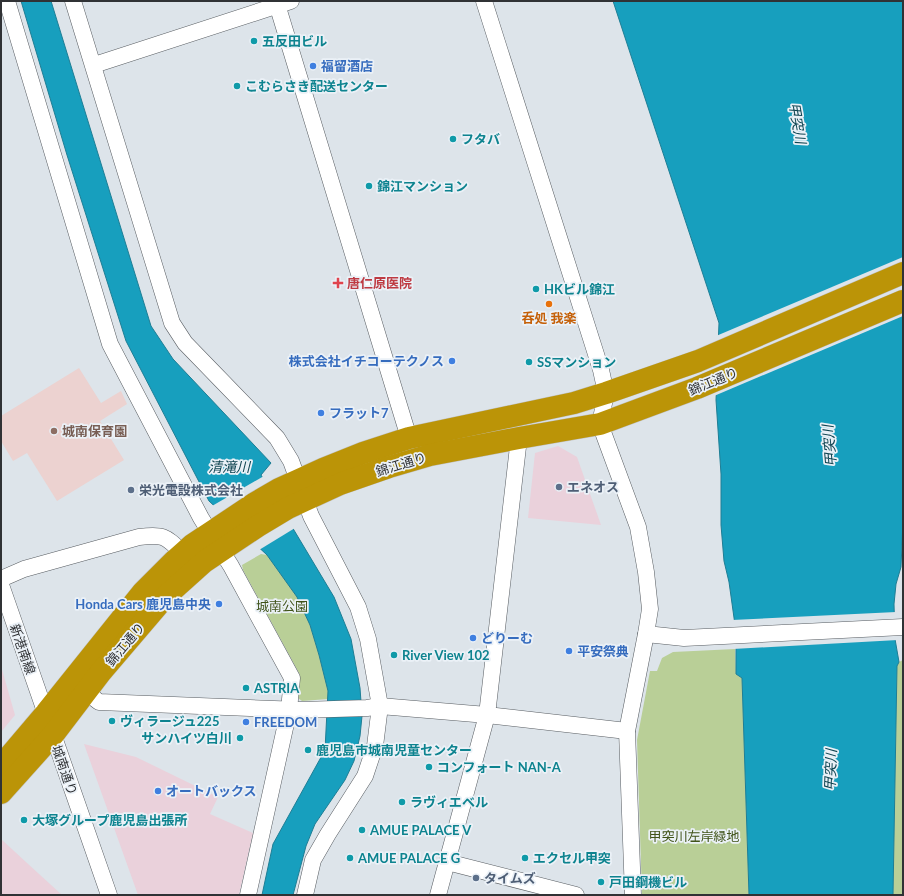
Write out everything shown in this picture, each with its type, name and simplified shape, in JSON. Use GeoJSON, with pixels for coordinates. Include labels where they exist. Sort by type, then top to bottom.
{"type":"FeatureCollection","features":[{"type":"Feature","properties":{"kind":"highway","name":"錦江通り"},"geometry":{"type":"LineString","coordinates":[[1,766],[46,713],[143,592],[183,553],[258,526],[297,496],[322,469],[363,453],[409,438],[574,403],[606,393],[698,361],[903,273]]}},
{"type":"Feature","properties":{"kind":"highway","name":"錦江通り"},"geometry":{"type":"LineString","coordinates":[[1,793],[53,735],[135,631],[165,597],[204,562],[219,540],[255,503],[279,489],[297,496],[430,455],[600,424],[696,388],[903,301]]}},
{"type":"Feature","properties":{"kind":"street"},"geometry":{"type":"LineString","coordinates":[[7,1],[110,344],[195,507],[219,540],[231,566],[292,678],[289,710],[248,895]]}},
{"type":"Feature","properties":{"kind":"street"},"geometry":{"type":"LineString","coordinates":[[73,1],[94,65],[172,323],[185,343],[277,438],[291,462],[297,496],[310,516],[358,607],[368,640],[375,746],[365,776],[313,860],[305,895]]}},
{"type":"Feature","properties":{"kind":"street"},"geometry":{"type":"LineString","coordinates":[[484,1],[599,364],[606,393],[600,424],[638,527],[646,572],[650,609],[627,731],[633,895]]}},
{"type":"Feature","properties":{"kind":"street"},"geometry":{"type":"LineString","coordinates":[[94,65],[282,2],[409,438]]}},
{"type":"Feature","properties":{"kind":"street"},"geometry":{"type":"LineString","coordinates":[[438,895],[487,715],[519,438]]}},
{"type":"Feature","properties":{"kind":"street"},"geometry":{"type":"LineString","coordinates":[[1,578],[24,569],[139,537],[158,535],[170,540],[183,553]]}},
{"type":"Feature","properties":{"kind":"street","name":"新港南線"},"geometry":{"type":"LineString","coordinates":[[1,585],[53,735]]}},
{"type":"Feature","properties":{"kind":"street"},"geometry":{"type":"LineString","coordinates":[[646,634],[684,638],[903,627]]}},
{"type":"Feature","properties":{"kind":"street"},"geometry":{"type":"LineString","coordinates":[[86,692],[99,702],[289,710],[323,710],[373,707],[487,715],[627,731]]}},
{"type":"Feature","properties":{"kind":"street","name":"城南通り"},"geometry":{"type":"LineString","coordinates":[[53,735],[109,895]]}},
{"type":"Feature","properties":{"kind":"street"},"geometry":{"type":"LineString","coordinates":[[447,862],[576,895]]}},
{"type":"Feature","properties":{"kind":"shaded area","name":"城南保育園"},"geometry":{"type":"Polygon","coordinates":[[[79,368],[101,403],[121,391],[127,404],[100,421],[124,460],[57,501],[27,453],[13,461],[1,441],[1,416],[79,368]]]}},
{"type":"Feature","properties":{"kind":"shaded area","name":"エネオス"},"geometry":{"type":"Polygon","coordinates":[[[558,446],[577,457],[601,525],[528,518],[535,453],[558,446]]]}},
{"type":"Feature","properties":{"kind":"shaded area"},"geometry":{"type":"Polygon","coordinates":[[[1,666],[15,715],[1,732],[1,666]]]}},
{"type":"Feature","properties":{"kind":"shaded area"},"geometry":{"type":"Polygon","coordinates":[[[84,744],[136,757],[218,797],[210,814],[253,833],[239,895],[138,895],[84,744]]]}},
{"type":"Feature","properties":{"kind":"shaded area"},"geometry":{"type":"Polygon","coordinates":[[[1,839],[27,863],[62,895],[1,895],[1,839]]]}},
{"type":"Feature","properties":{"kind":"green space","name":"城南公園"},"geometry":{"type":"Polygon","coordinates":[[[261,554],[267,555],[297,597],[310,625],[328,691],[328,699],[302,701],[298,698],[300,675],[243,570],[242,565],[261,554]]]}},
{"type":"Feature","properties":{"kind":"green space","name":"甲突川左岸緑地"},"geometry":{"type":"Polygon","coordinates":[[[735,649],[736,674],[742,678],[749,895],[642,895],[637,740],[650,671],[657,671],[662,658],[673,652],[735,649]]]}},
{"type":"Feature","properties":{"kind":"green space"},"geometry":{"type":"Polygon","coordinates":[[[903,660],[903,895],[893,895],[897,666],[899,662],[903,660]]]}},
{"type":"Feature","properties":{"kind":"water","name":"清滝川"},"geometry":{"type":"Polygon","coordinates":[[[21,1],[51,1],[151,326],[173,359],[271,463],[261,475],[334,597],[351,639],[360,688],[362,716],[360,736],[354,761],[345,780],[315,824],[306,846],[293,895],[262,895],[273,844],[325,750],[328,691],[310,625],[297,597],[267,555],[209,501],[126,341],[67,155],[21,1]]]}},
{"type":"Feature","properties":{"kind":"water","name":"甲突川"},"geometry":{"type":"Polygon","coordinates":[[[613,1],[903,1],[903,521],[901,567],[896,584],[894,604],[895,639],[899,662],[897,666],[893,895],[749,895],[742,678],[736,674],[736,632],[729,582],[724,561],[721,525],[721,474],[716,400],[719,323],[613,1]]]}},
{"type":"Feature","properties":{"kind":"pier"},"geometry":{"type":"Polygon","coordinates":[[[903,257],[903,316],[714,396],[716,336],[903,257]]]}},
{"type":"Feature","properties":{"kind":"pier"},"geometry":{"type":"Polygon","coordinates":[[[264,476],[295,528],[259,550],[212,506],[264,476]]]}},
{"type":"Feature","properties":{"kind":"pier"},"geometry":{"type":"Polygon","coordinates":[[[896,612],[898,640],[733,649],[734,633],[732,620],[896,612]]]}},
{"type":"Feature","properties":{"kind":"place","name":"五反田ビル"},"geometry":{"type":"Point","coordinates":[254,41]}},
{"type":"Feature","properties":{"kind":"place","name":"福留酒店"},"geometry":{"type":"Point","coordinates":[313,66]}},
{"type":"Feature","properties":{"kind":"place","name":"こむらさき配送センター"},"geometry":{"type":"Point","coordinates":[237,86]}},
{"type":"Feature","properties":{"kind":"place","name":"フタバ"},"geometry":{"type":"Point","coordinates":[453,139]}},
{"type":"Feature","properties":{"kind":"place","name":"錦江マンション"},"geometry":{"type":"Point","coordinates":[369,186]}},
{"type":"Feature","properties":{"kind":"place","name":"唐仁原医院"},"geometry":{"type":"Point","coordinates":[338,283]}},
{"type":"Feature","properties":{"kind":"place","name":"HKビル錦江"},"geometry":{"type":"Point","coordinates":[536,289]}},
{"type":"Feature","properties":{"kind":"place","name":"呑処 我楽"},"geometry":{"type":"Point","coordinates":[549,304]}},
{"type":"Feature","properties":{"kind":"place","name":"株式会社イチコーテクノス"},"geometry":{"type":"Point","coordinates":[452,361]}},
{"type":"Feature","properties":{"kind":"place","name":"SSマンション"},"geometry":{"type":"Point","coordinates":[529,362]}},
{"type":"Feature","properties":{"kind":"place","name":"フラット7"},"geometry":{"type":"Point","coordinates":[321,413]}},
{"type":"Feature","properties":{"kind":"place","name":"城南保育園"},"geometry":{"type":"Point","coordinates":[54,431]}},
{"type":"Feature","properties":{"kind":"place","name":"エネオス"},"geometry":{"type":"Point","coordinates":[559,487]}},
{"type":"Feature","properties":{"kind":"place","name":"栄光電設株式会社"},"geometry":{"type":"Point","coordinates":[131,490]}},
{"type":"Feature","properties":{"kind":"place","name":"Honda Cars 鹿児島中央"},"geometry":{"type":"Point","coordinates":[219,604]}},
{"type":"Feature","properties":{"kind":"place","name":"どりーむ"},"geometry":{"type":"Point","coordinates":[473,638]}},
{"type":"Feature","properties":{"kind":"place","name":"平安祭典"},"geometry":{"type":"Point","coordinates":[569,651]}},
{"type":"Feature","properties":{"kind":"place","name":"River View 102"},"geometry":{"type":"Point","coordinates":[394,655]}},
{"type":"Feature","properties":{"kind":"place","name":"ASTRIA"},"geometry":{"type":"Point","coordinates":[246,688]}},
{"type":"Feature","properties":{"kind":"place","name":"ヴィラージュ225"},"geometry":{"type":"Point","coordinates":[112,721]}},
{"type":"Feature","properties":{"kind":"place","name":"FREEDOM"},"geometry":{"type":"Point","coordinates":[246,722]}},
{"type":"Feature","properties":{"kind":"place","name":"サンハイツ白川"},"geometry":{"type":"Point","coordinates":[240,738]}},
{"type":"Feature","properties":{"kind":"place","name":"鹿児島市城南児童センター"},"geometry":{"type":"Point","coordinates":[308,750]}},
{"type":"Feature","properties":{"kind":"place","name":"コンフォート NAN-A"},"geometry":{"type":"Point","coordinates":[429,767]}},
{"type":"Feature","properties":{"kind":"place","name":"オートバックス"},"geometry":{"type":"Point","coordinates":[158,791]}},
{"type":"Feature","properties":{"kind":"place","name":"ラヴィエベル"},"geometry":{"type":"Point","coordinates":[402,802]}},
{"type":"Feature","properties":{"kind":"place","name":"大塚グループ鹿児島出張所"},"geometry":{"type":"Point","coordinates":[24,820]}},
{"type":"Feature","properties":{"kind":"place","name":"AMUE PALACE V"},"geometry":{"type":"Point","coordinates":[362,830]}},
{"type":"Feature","properties":{"kind":"place","name":"AMUE PALACE G"},"geometry":{"type":"Point","coordinates":[350,858]}},
{"type":"Feature","properties":{"kind":"place","name":"エクセル甲突"},"geometry":{"type":"Point","coordinates":[525,858]}},
{"type":"Feature","properties":{"kind":"place","name":"タイムズ"},"geometry":{"type":"Point","coordinates":[476,878]}},
{"type":"Feature","properties":{"kind":"place","name":"戸田鋼機ビル"},"geometry":{"type":"Point","coordinates":[601,882]}}]}
